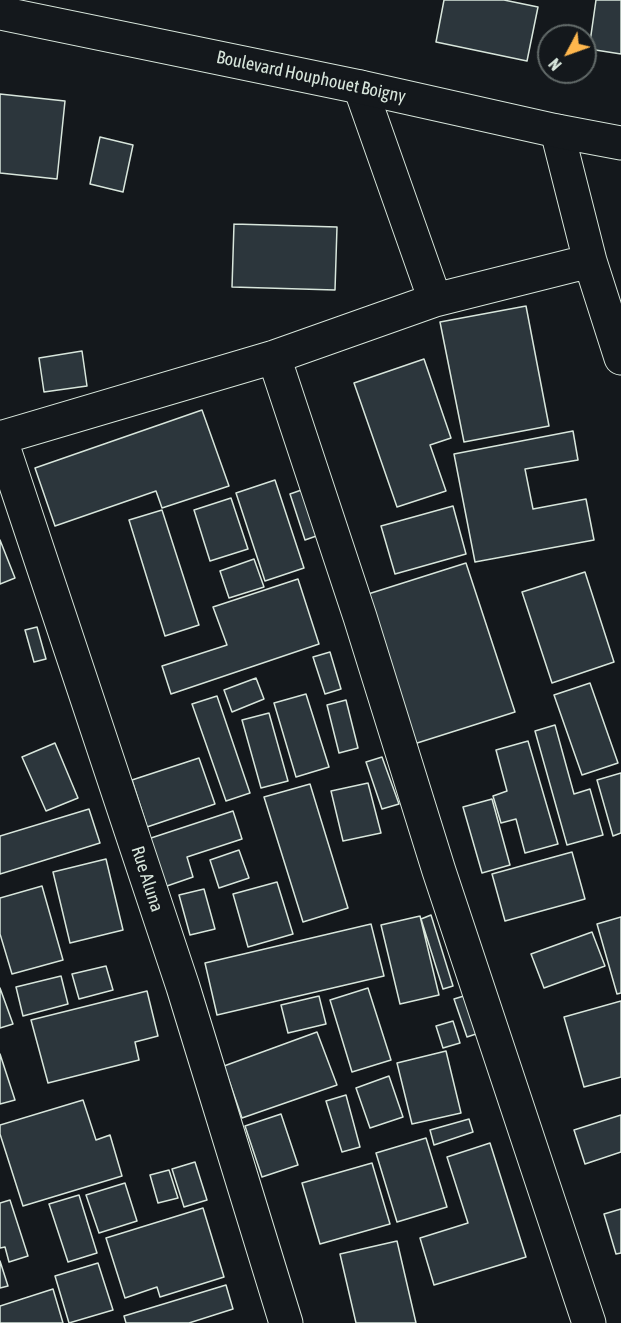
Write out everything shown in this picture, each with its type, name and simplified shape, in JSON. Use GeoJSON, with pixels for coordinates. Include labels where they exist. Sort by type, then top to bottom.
{"type":"FeatureCollection","features":[{"type":"Feature","properties":{"kind":"street","name":"Boulevard Houphouet Boigny"},"geometry":{"type":"LineString","coordinates":[[0,13],[621,143]]}},
{"type":"Feature","properties":{"kind":"street"},"geometry":{"type":"LineString","coordinates":[[360,87],[435,300]]}},
{"type":"Feature","properties":{"kind":"street"},"geometry":{"type":"LineString","coordinates":[[556,131],[590,261],[621,358]]}},
{"type":"Feature","properties":{"kind":"street"},"geometry":{"type":"LineString","coordinates":[[0,438],[274,357],[435,300],[590,261]]}},
{"type":"Feature","properties":{"kind":"street"},"geometry":{"type":"LineString","coordinates":[[274,357],[360,617],[439,871],[589,1323]]}},
{"type":"Feature","properties":{"kind":"street","name":"Rue Aluna"},"geometry":{"type":"LineString","coordinates":[[0,438],[179,975],[286,1323]]}},
{"type":"Feature","properties":{"kind":"building"},"geometry":{"type":"Polygon","coordinates":[[[444,0],[504,0],[538,7],[527,61],[436,42],[444,0]]]}},
{"type":"Feature","properties":{"kind":"building"},"geometry":{"type":"Polygon","coordinates":[[[596,0],[621,0],[621,54],[597,50],[597,24],[593,24],[596,0]]]}},
{"type":"Feature","properties":{"kind":"building"},"geometry":{"type":"Polygon","coordinates":[[[0,94],[65,101],[57,179],[0,173],[0,94]]]}},
{"type":"Feature","properties":{"kind":"building"},"geometry":{"type":"Polygon","coordinates":[[[100,137],[133,145],[123,192],[90,184],[100,137]]]}},
{"type":"Feature","properties":{"kind":"building"},"geometry":{"type":"Polygon","coordinates":[[[234,224],[337,227],[335,290],[232,287],[234,224]]]}},
{"type":"Feature","properties":{"kind":"building"},"geometry":{"type":"Polygon","coordinates":[[[526,306],[549,426],[464,442],[440,322],[526,306]]]}},
{"type":"Feature","properties":{"kind":"building"},"geometry":{"type":"Polygon","coordinates":[[[82,351],[87,386],[44,392],[39,358],[82,351]]]}},
{"type":"Feature","properties":{"kind":"building"},"geometry":{"type":"Polygon","coordinates":[[[424,359],[451,438],[430,445],[446,491],[397,507],[354,383],[424,359]]]}},
{"type":"Feature","properties":{"kind":"building"},"geometry":{"type":"Polygon","coordinates":[[[202,410],[229,486],[162,508],[156,491],[55,526],[35,468],[202,410]]]}},
{"type":"Feature","properties":{"kind":"building"},"geometry":{"type":"Polygon","coordinates":[[[573,431],[578,460],[525,469],[533,509],[586,499],[594,540],[475,562],[454,454],[573,431]]]}},
{"type":"Feature","properties":{"kind":"building"},"geometry":{"type":"Polygon","coordinates":[[[275,480],[304,568],[265,581],[236,493],[275,480]]]}},
{"type":"Feature","properties":{"kind":"building"},"geometry":{"type":"Polygon","coordinates":[[[307,488],[322,534],[305,540],[290,494],[307,488]]]}},
{"type":"Feature","properties":{"kind":"building"},"geometry":{"type":"Polygon","coordinates":[[[231,498],[248,549],[210,561],[194,510],[231,498]]]}},
{"type":"Feature","properties":{"kind":"building"},"geometry":{"type":"Polygon","coordinates":[[[453,506],[466,554],[395,574],[381,526],[453,506]]]}},
{"type":"Feature","properties":{"kind":"building"},"geometry":{"type":"Polygon","coordinates":[[[162,510],[199,625],[165,636],[129,520],[162,510]]]}},
{"type":"Feature","properties":{"kind":"building"},"geometry":{"type":"Polygon","coordinates":[[[0,540],[15,578],[0,584],[0,540]]]}},
{"type":"Feature","properties":{"kind":"building"},"geometry":{"type":"Polygon","coordinates":[[[254,559],[264,587],[229,598],[220,571],[254,559]]]}},
{"type":"Feature","properties":{"kind":"building"},"geometry":{"type":"Polygon","coordinates":[[[466,563],[515,712],[414,744],[365,595],[466,563]]]}},
{"type":"Feature","properties":{"kind":"building"},"geometry":{"type":"Polygon","coordinates":[[[585,572],[614,662],[552,683],[522,592],[585,572]]]}},
{"type":"Feature","properties":{"kind":"building"},"geometry":{"type":"Polygon","coordinates":[[[298,579],[319,644],[171,694],[162,666],[227,645],[213,607],[298,579]]]}},
{"type":"Feature","properties":{"kind":"building"},"geometry":{"type":"Polygon","coordinates":[[[37,627],[46,659],[34,662],[25,630],[37,627]]]}},
{"type":"Feature","properties":{"kind":"building"},"geometry":{"type":"Polygon","coordinates":[[[330,652],[341,689],[325,694],[313,657],[330,652]]]}},
{"type":"Feature","properties":{"kind":"building"},"geometry":{"type":"Polygon","coordinates":[[[256,678],[264,699],[232,712],[224,690],[256,678]]]}},
{"type":"Feature","properties":{"kind":"building"},"geometry":{"type":"Polygon","coordinates":[[[590,683],[618,763],[582,775],[554,695],[590,683]]]}},
{"type":"Feature","properties":{"kind":"building"},"geometry":{"type":"Polygon","coordinates":[[[306,694],[329,767],[296,777],[274,703],[306,694]]]}},
{"type":"Feature","properties":{"kind":"building"},"geometry":{"type":"Polygon","coordinates":[[[217,696],[250,793],[226,801],[192,704],[217,696]]]}},
{"type":"Feature","properties":{"kind":"building"},"geometry":{"type":"Polygon","coordinates":[[[346,700],[358,748],[339,753],[327,705],[346,700]]]}},
{"type":"Feature","properties":{"kind":"building"},"geometry":{"type":"Polygon","coordinates":[[[269,713],[288,781],[261,788],[242,720],[269,713]]]}},
{"type":"Feature","properties":{"kind":"building"},"geometry":{"type":"Polygon","coordinates":[[[555,725],[574,794],[590,789],[603,835],[567,845],[535,731],[555,725]]]}},
{"type":"Feature","properties":{"kind":"building"},"geometry":{"type":"Polygon","coordinates":[[[528,741],[558,844],[525,853],[516,819],[501,823],[493,796],[507,791],[496,750],[528,741]]]}},
{"type":"Feature","properties":{"kind":"building"},"geometry":{"type":"Polygon","coordinates":[[[55,743],[78,798],[46,811],[22,757],[55,743]]]}},
{"type":"Feature","properties":{"kind":"building"},"geometry":{"type":"Polygon","coordinates":[[[382,757],[399,804],[382,809],[366,762],[382,757]]]}},
{"type":"Feature","properties":{"kind":"building"},"geometry":{"type":"Polygon","coordinates":[[[199,758],[215,804],[147,827],[132,780],[199,758]]]}},
{"type":"Feature","properties":{"kind":"building"},"geometry":{"type":"Polygon","coordinates":[[[621,773],[621,833],[613,836],[597,780],[621,773]]]}},
{"type":"Feature","properties":{"kind":"building"},"geometry":{"type":"Polygon","coordinates":[[[368,783],[381,833],[343,841],[331,791],[368,783]]]}},
{"type":"Feature","properties":{"kind":"building"},"geometry":{"type":"Polygon","coordinates":[[[310,784],[348,908],[303,922],[264,797],[310,784]]]}},
{"type":"Feature","properties":{"kind":"building"},"geometry":{"type":"Polygon","coordinates":[[[492,799],[510,865],[482,873],[463,807],[492,799]]]}},
{"type":"Feature","properties":{"kind":"building"},"geometry":{"type":"Polygon","coordinates":[[[89,809],[100,843],[0,874],[0,836],[89,809]]]}},
{"type":"Feature","properties":{"kind":"building"},"geometry":{"type":"Polygon","coordinates":[[[233,811],[242,839],[187,857],[193,877],[164,887],[148,839],[233,811]]]}},
{"type":"Feature","properties":{"kind":"building"},"geometry":{"type":"Polygon","coordinates":[[[239,850],[249,878],[219,888],[210,860],[239,850]]]}},
{"type":"Feature","properties":{"kind":"building"},"geometry":{"type":"Polygon","coordinates":[[[572,852],[585,899],[505,921],[492,874],[572,852]]]}},
{"type":"Feature","properties":{"kind":"building"},"geometry":{"type":"Polygon","coordinates":[[[106,859],[123,930],[70,943],[53,872],[106,859]]]}},
{"type":"Feature","properties":{"kind":"building"},"geometry":{"type":"Polygon","coordinates":[[[277,882],[293,934],[248,947],[233,894],[277,882]]]}},
{"type":"Feature","properties":{"kind":"building"},"geometry":{"type":"Polygon","coordinates":[[[42,886],[63,960],[12,974],[0,934],[0,898],[42,886]]]}},
{"type":"Feature","properties":{"kind":"building"},"geometry":{"type":"Polygon","coordinates":[[[204,889],[215,929],[190,935],[179,895],[204,889]]]}},
{"type":"Feature","properties":{"kind":"building"},"geometry":{"type":"Polygon","coordinates":[[[431,915],[453,986],[443,989],[421,919],[431,915]]]}},
{"type":"Feature","properties":{"kind":"building"},"geometry":{"type":"Polygon","coordinates":[[[420,916],[439,995],[400,1004],[381,925],[420,916]]]}},
{"type":"Feature","properties":{"kind":"building"},"geometry":{"type":"Polygon","coordinates":[[[621,917],[621,993],[617,994],[597,924],[621,917]]]}},
{"type":"Feature","properties":{"kind":"building"},"geometry":{"type":"Polygon","coordinates":[[[371,924],[384,976],[217,1015],[205,963],[371,924]]]}},
{"type":"Feature","properties":{"kind":"building"},"geometry":{"type":"Polygon","coordinates":[[[592,932],[605,966],[544,988],[531,954],[592,932]]]}},
{"type":"Feature","properties":{"kind":"building"},"geometry":{"type":"Polygon","coordinates":[[[106,966],[113,990],[79,999],[72,974],[106,966]]]}},
{"type":"Feature","properties":{"kind":"building"},"geometry":{"type":"Polygon","coordinates":[[[61,976],[68,1004],[23,1016],[16,987],[61,976]]]}},
{"type":"Feature","properties":{"kind":"building"},"geometry":{"type":"Polygon","coordinates":[[[0,988],[13,1024],[0,1028],[0,988]]]}},
{"type":"Feature","properties":{"kind":"building"},"geometry":{"type":"Polygon","coordinates":[[[368,988],[391,1060],[352,1072],[330,1000],[368,988]]]}},
{"type":"Feature","properties":{"kind":"building"},"geometry":{"type":"Polygon","coordinates":[[[147,991],[158,1036],[135,1042],[139,1060],[48,1083],[31,1020],[147,991]]]}},
{"type":"Feature","properties":{"kind":"building"},"geometry":{"type":"Polygon","coordinates":[[[467,995],[479,1033],[467,1037],[454,999],[467,995]]]}},
{"type":"Feature","properties":{"kind":"building"},"geometry":{"type":"Polygon","coordinates":[[[319,996],[326,1024],[288,1033],[281,1005],[319,996]]]}},
{"type":"Feature","properties":{"kind":"building"},"geometry":{"type":"Polygon","coordinates":[[[621,1001],[621,1077],[584,1087],[564,1017],[621,1001]]]}},
{"type":"Feature","properties":{"kind":"building"},"geometry":{"type":"Polygon","coordinates":[[[453,1021],[460,1043],[443,1048],[436,1026],[453,1021]]]}},
{"type":"Feature","properties":{"kind":"building"},"geometry":{"type":"Polygon","coordinates":[[[317,1032],[337,1085],[242,1118],[224,1066],[317,1032]]]}},
{"type":"Feature","properties":{"kind":"building"},"geometry":{"type":"Polygon","coordinates":[[[446,1051],[461,1113],[412,1124],[397,1063],[446,1051]]]}},
{"type":"Feature","properties":{"kind":"building"},"geometry":{"type":"Polygon","coordinates":[[[0,1054],[15,1100],[0,1104],[0,1054]]]}},
{"type":"Feature","properties":{"kind":"building"},"geometry":{"type":"Polygon","coordinates":[[[389,1076],[403,1117],[370,1128],[356,1088],[389,1076]]]}},
{"type":"Feature","properties":{"kind":"building"},"geometry":{"type":"Polygon","coordinates":[[[346,1095],[360,1147],[342,1152],[326,1101],[346,1095]]]}},
{"type":"Feature","properties":{"kind":"building"},"geometry":{"type":"Polygon","coordinates":[[[83,1100],[96,1140],[110,1135],[122,1176],[23,1206],[0,1134],[0,1125],[83,1100]]]}},
{"type":"Feature","properties":{"kind":"building"},"geometry":{"type":"Polygon","coordinates":[[[281,1114],[298,1165],[262,1177],[245,1126],[281,1114]]]}},
{"type":"Feature","properties":{"kind":"building"},"geometry":{"type":"Polygon","coordinates":[[[621,1115],[621,1152],[585,1164],[574,1130],[621,1115]]]}},
{"type":"Feature","properties":{"kind":"building"},"geometry":{"type":"Polygon","coordinates":[[[469,1119],[473,1132],[434,1145],[430,1130],[469,1119]]]}},
{"type":"Feature","properties":{"kind":"building"},"geometry":{"type":"Polygon","coordinates":[[[426,1138],[447,1207],[397,1222],[376,1153],[426,1138]]]}},
{"type":"Feature","properties":{"kind":"building"},"geometry":{"type":"Polygon","coordinates":[[[490,1143],[526,1257],[434,1285],[420,1238],[468,1223],[447,1157],[490,1143]]]}},
{"type":"Feature","properties":{"kind":"building"},"geometry":{"type":"Polygon","coordinates":[[[195,1162],[207,1200],[184,1207],[172,1169],[195,1162]]]}},
{"type":"Feature","properties":{"kind":"building"},"geometry":{"type":"Polygon","coordinates":[[[372,1163],[390,1224],[320,1244],[302,1183],[372,1163]]]}},
{"type":"Feature","properties":{"kind":"building"},"geometry":{"type":"Polygon","coordinates":[[[169,1170],[178,1198],[158,1203],[150,1175],[169,1170]]]}},
{"type":"Feature","properties":{"kind":"building"},"geometry":{"type":"Polygon","coordinates":[[[125,1183],[137,1221],[99,1233],[86,1195],[125,1183]]]}},
{"type":"Feature","properties":{"kind":"building"},"geometry":{"type":"Polygon","coordinates":[[[79,1195],[97,1253],[68,1262],[49,1204],[79,1195]]]}},
{"type":"Feature","properties":{"kind":"building"},"geometry":{"type":"Polygon","coordinates":[[[10,1200],[28,1256],[9,1262],[5,1247],[0,1248],[0,1203],[10,1200]]]}},
{"type":"Feature","properties":{"kind":"building"},"geometry":{"type":"Polygon","coordinates":[[[203,1208],[224,1277],[160,1297],[157,1287],[125,1298],[106,1238],[203,1208]]]}},
{"type":"Feature","properties":{"kind":"building"},"geometry":{"type":"Polygon","coordinates":[[[621,1209],[621,1253],[616,1254],[604,1214],[621,1209]]]}},
{"type":"Feature","properties":{"kind":"building"},"geometry":{"type":"Polygon","coordinates":[[[397,1241],[416,1323],[356,1323],[340,1254],[397,1241]]]}},
{"type":"Feature","properties":{"kind":"building"},"geometry":{"type":"Polygon","coordinates":[[[0,1261],[8,1286],[0,1288],[0,1261]]]}},
{"type":"Feature","properties":{"kind":"building"},"geometry":{"type":"Polygon","coordinates":[[[98,1263],[113,1310],[69,1323],[55,1276],[98,1263]]]}},
{"type":"Feature","properties":{"kind":"building"},"geometry":{"type":"Polygon","coordinates":[[[226,1285],[233,1309],[189,1323],[126,1323],[124,1316],[226,1285]]]}},
{"type":"Feature","properties":{"kind":"building"},"geometry":{"type":"Polygon","coordinates":[[[53,1289],[63,1323],[0,1323],[0,1306],[53,1289]]]}}]}
